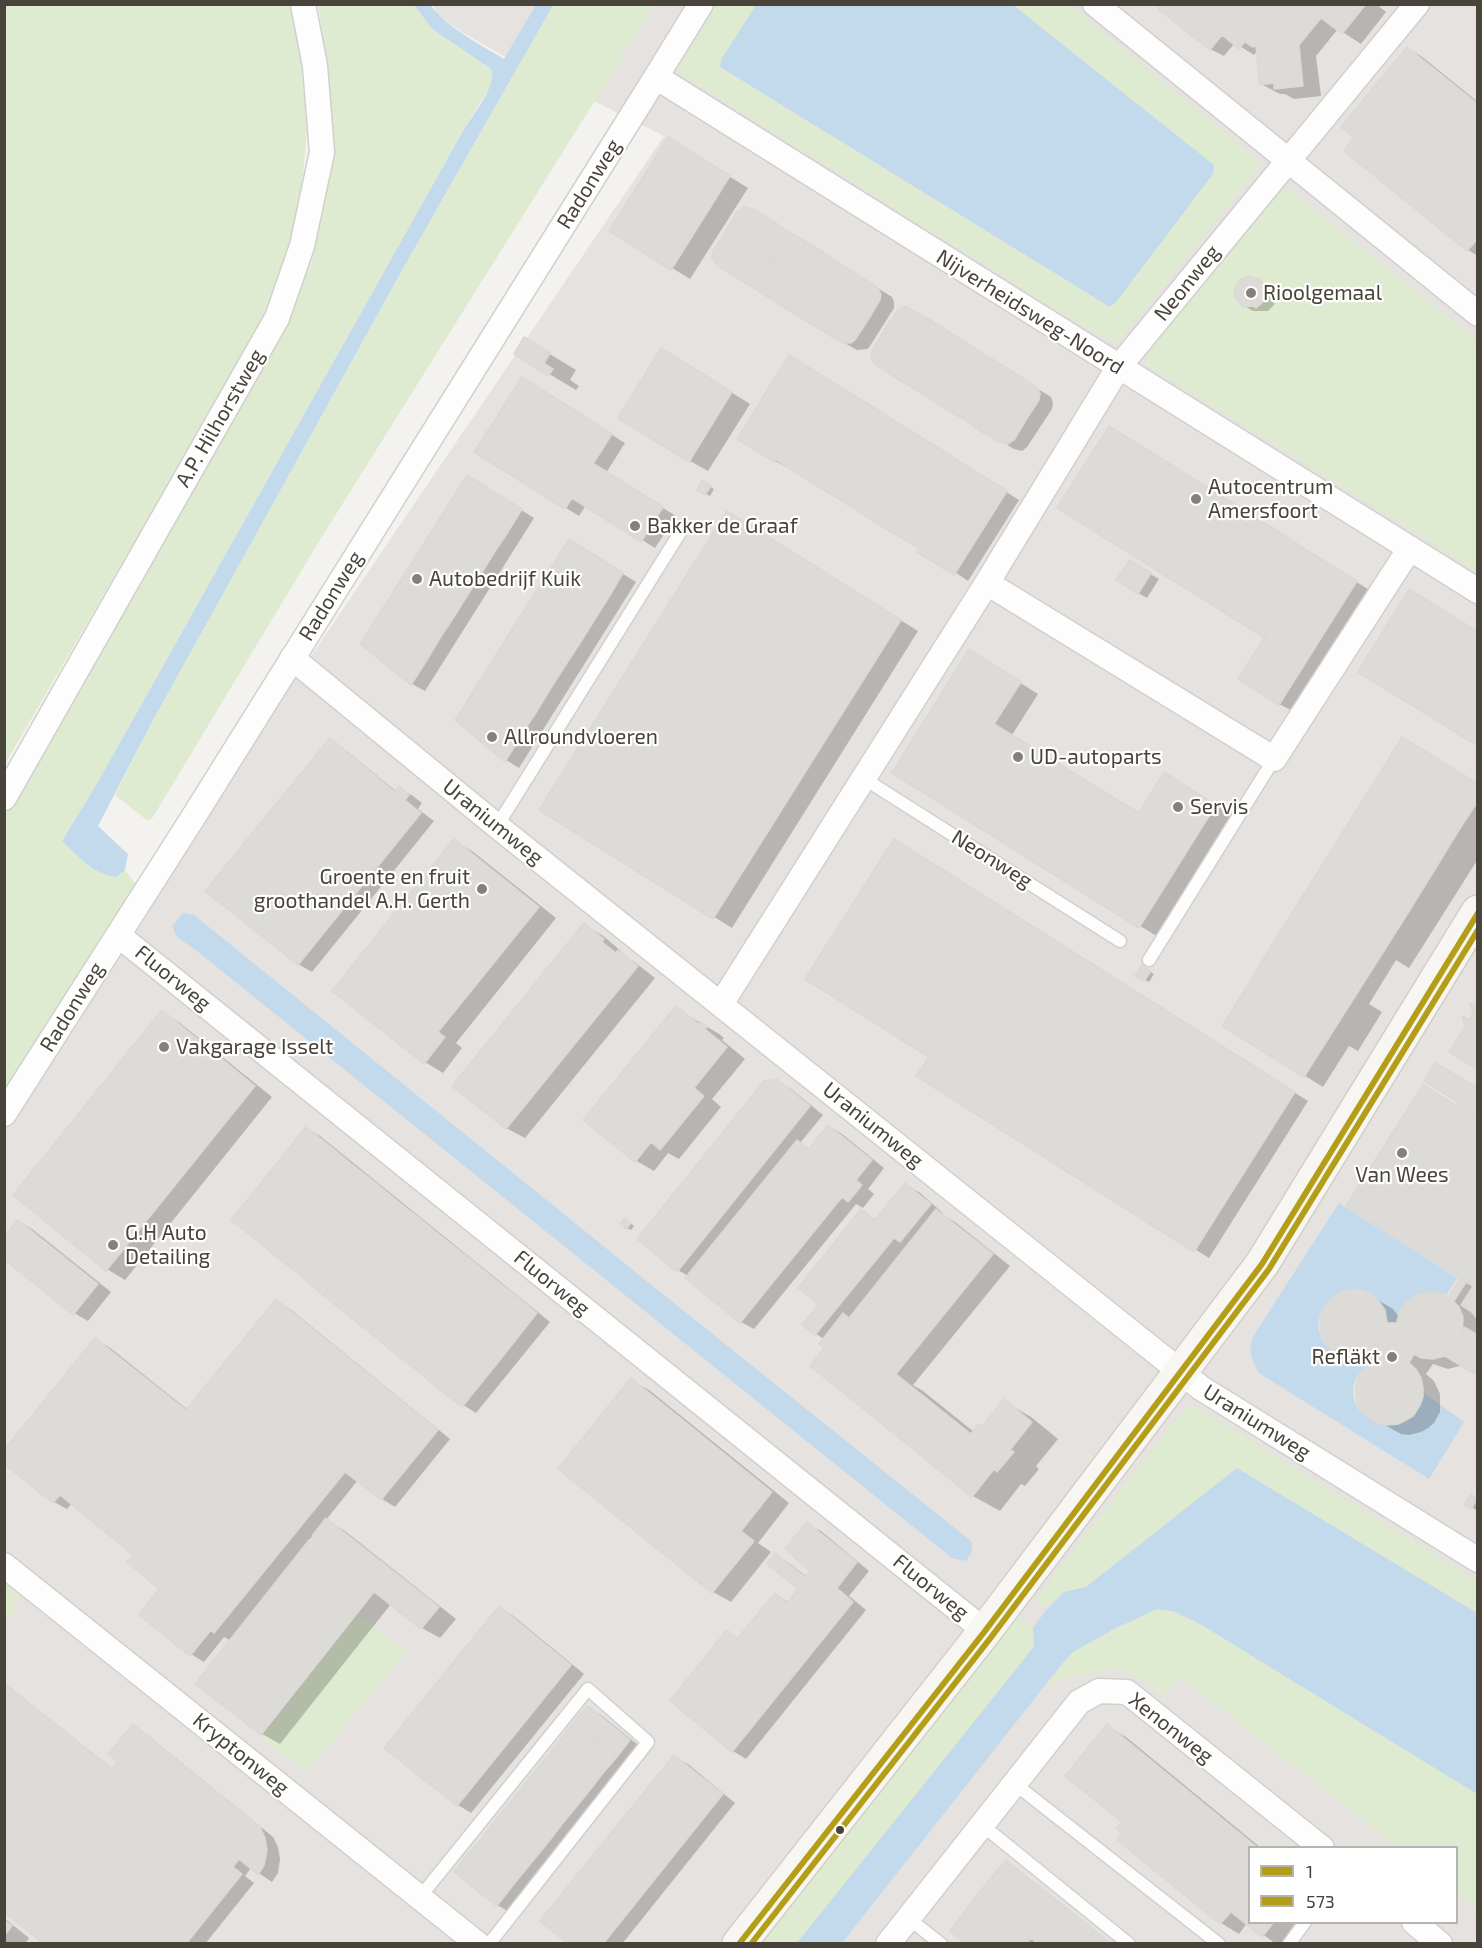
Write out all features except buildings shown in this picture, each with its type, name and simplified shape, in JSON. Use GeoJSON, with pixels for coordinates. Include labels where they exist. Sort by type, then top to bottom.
{"type":"FeatureCollection","features":[{"type":"Feature","properties":{"kind":"street","name":"A.P. Hilhorstweg"},"geometry":{"type":"LineString","coordinates":[[4,798],[277,318],[302,246],[322,152],[315,66],[303,4]]}},
{"type":"Feature","properties":{"kind":"street"},"geometry":{"type":"LineString","coordinates":[[656,77],[701,4]]}},
{"type":"Feature","properties":{"kind":"street"},"geometry":{"type":"LineString","coordinates":[[1095,4],[1478,314]]}},
{"type":"Feature","properties":{"kind":"street","name":"Neonweg"},"geometry":{"type":"LineString","coordinates":[[721,1004],[987,583],[1118,368],[1417,4]]}},
{"type":"Feature","properties":{"kind":"street","name":"Nijverheidsweg-Noord"},"geometry":{"type":"LineString","coordinates":[[656,77],[1478,591]]}},
{"type":"Feature","properties":{"kind":"street","name":"Radonweg"},"geometry":{"type":"LineString","coordinates":[[4,1114],[656,77]]}},
{"type":"Feature","properties":{"kind":"street"},"geometry":{"type":"LineString","coordinates":[[987,583],[1274,759],[1410,548]]}},
{"type":"Feature","properties":{"kind":"street","name":"Uraniumweg"},"geometry":{"type":"LineString","coordinates":[[292,658],[497,826],[1201,1388],[1478,1560]]}},
{"type":"Feature","properties":{"kind":"street"},"geometry":{"type":"LineString","coordinates":[[739,1944],[985,1631],[1262,1264],[1478,912]]}},
{"type":"Feature","properties":{"kind":"street","name":"Fluorweg"},"geometry":{"type":"LineString","coordinates":[[118,935],[985,1631]]}},
{"type":"Feature","properties":{"kind":"street","name":"Kryptonweg"},"geometry":{"type":"LineString","coordinates":[[4,1565],[478,1944]]}},
{"type":"Feature","properties":{"kind":"street","name":"Xenonweg"},"geometry":{"type":"LineString","coordinates":[[888,1944],[1079,1702],[1099,1691],[1127,1692],[1320,1846]]}},
{"type":"Feature","properties":{"kind":"street"},"geometry":{"type":"LineString","coordinates":[[1415,1924],[1440,1944]]}},
{"type":"Feature","properties":{"kind":"lane"},"geometry":{"type":"LineString","coordinates":[[497,826],[681,531]]}},
{"type":"Feature","properties":{"kind":"lane"},"geometry":{"type":"LineString","coordinates":[[1149,960],[1274,759]]}},
{"type":"Feature","properties":{"kind":"lane","name":"Neonweg"},"geometry":{"type":"LineString","coordinates":[[863,778],[1120,941]]}},
{"type":"Feature","properties":{"kind":"lane"},"geometry":{"type":"LineString","coordinates":[[420,1897],[588,1689],[648,1742],[489,1944]]}},
{"type":"Feature","properties":{"kind":"lane"},"geometry":{"type":"LineString","coordinates":[[1015,1784],[1219,1944]]}},
{"type":"Feature","properties":{"kind":"lane"},"geometry":{"type":"LineString","coordinates":[[982,1826],[1129,1944]]}},
{"type":"Feature","properties":{"kind":"lane"},"geometry":{"type":"LineString","coordinates":[[909,1918],[941,1944]]}},
{"type":"Feature","properties":{"kind":"lane"},"geometry":{"type":"LineString","coordinates":[[1289,1944],[1304,1924]]}},
{"type":"Feature","properties":{"kind":"shaded area"},"geometry":{"type":"Polygon","coordinates":[[[433,5],[1477,5],[1477,1943],[5,1944],[5,1107],[664,136],[504,56],[460,31],[437,13],[433,5]]]}},
{"type":"Feature","properties":{"kind":"green space"},"geometry":{"type":"Polygon","coordinates":[[[5,5],[290,5],[302,65],[307,131],[301,196],[289,252],[274,295],[258,330],[5,764],[5,5]]]}},
{"type":"Feature","properties":{"kind":"green space"},"geometry":{"type":"Polygon","coordinates":[[[318,5],[414,5],[432,29],[491,69],[492,84],[464,129],[99,780],[62,841],[117,877],[125,870],[137,886],[5,1097],[5,806],[312,262],[324,198],[328,142],[326,74],[318,5]]]}},
{"type":"Feature","properties":{"kind":"green space"},"geometry":{"type":"Polygon","coordinates":[[[553,5],[655,5],[323,535],[153,817],[148,821],[115,795],[151,724],[404,267],[553,5]]]}},
{"type":"Feature","properties":{"kind":"green space"},"geometry":{"type":"Polygon","coordinates":[[[716,5],[756,5],[721,60],[720,67],[1109,307],[1116,301],[1213,174],[1214,165],[1013,5],[1070,5],[1260,162],[1258,168],[1116,343],[1083,326],[679,73],[679,65],[716,5]]]}},
{"type":"Feature","properties":{"kind":"green space"},"geometry":{"type":"Polygon","coordinates":[[[1279,189],[1288,189],[1477,340],[1477,571],[1145,364],[1147,354],[1279,189]]]}},
{"type":"Feature","properties":{"kind":"green space"},"geometry":{"type":"Polygon","coordinates":[[[1196,1407],[1478,1581],[1477,1613],[1237,1468],[1086,1587],[1064,1592],[1047,1609],[1036,1599],[1167,1430],[1187,1408],[1196,1407]]]}},
{"type":"Feature","properties":{"kind":"green space"},"geometry":{"type":"Polygon","coordinates":[[[4,1579],[20,1591],[16,1607],[5,1624],[4,1579]]]}},
{"type":"Feature","properties":{"kind":"green space"},"geometry":{"type":"Polygon","coordinates":[[[1157,1609],[1173,1611],[1200,1624],[1477,1794],[1477,1910],[1458,1894],[1458,1846],[1397,1846],[1180,1677],[1163,1695],[1136,1676],[1119,1669],[1086,1674],[1045,1686],[1073,1652],[1157,1609]]]}},
{"type":"Feature","properties":{"kind":"green space"},"geometry":{"type":"Polygon","coordinates":[[[1013,1613],[1033,1628],[1034,1646],[1025,1658],[797,1943],[762,1944],[812,1880],[1013,1613]]]}},
{"type":"Feature","properties":{"kind":"green space"},"geometry":{"type":"Polygon","coordinates":[[[358,1614],[407,1652],[306,1772],[261,1738],[358,1614]]]}},
{"type":"Feature","properties":{"kind":"water"},"geometry":{"type":"Polygon","coordinates":[[[414,5],[430,5],[455,28],[504,59],[536,5],[553,5],[404,267],[151,724],[98,826],[128,854],[125,870],[117,877],[101,873],[87,864],[62,841],[99,780],[491,83],[491,69],[432,29],[414,5]]]}},
{"type":"Feature","properties":{"kind":"water"},"geometry":{"type":"Polygon","coordinates":[[[756,5],[1013,5],[1214,165],[1213,174],[1110,307],[720,67],[721,60],[756,5]]]}},
{"type":"Feature","properties":{"kind":"water"},"geometry":{"type":"Polygon","coordinates":[[[183,913],[194,915],[972,1542],[972,1551],[966,1561],[952,1558],[177,937],[172,926],[183,913]]]}},
{"type":"Feature","properties":{"kind":"water"},"geometry":{"type":"Polygon","coordinates":[[[1339,1203],[1457,1278],[1447,1294],[1430,1291],[1408,1300],[1398,1313],[1395,1322],[1388,1322],[1379,1301],[1366,1291],[1350,1290],[1336,1295],[1324,1306],[1319,1321],[1321,1337],[1334,1352],[1351,1358],[1369,1355],[1372,1361],[1357,1378],[1353,1394],[1359,1409],[1371,1420],[1386,1425],[1402,1424],[1416,1414],[1424,1393],[1464,1422],[1429,1479],[1259,1373],[1252,1359],[1251,1345],[1254,1335],[1339,1203]]]}},
{"type":"Feature","properties":{"kind":"water"},"geometry":{"type":"Polygon","coordinates":[[[1237,1468],[1477,1613],[1477,1794],[1200,1624],[1173,1611],[1157,1609],[1073,1652],[842,1943],[797,1943],[1034,1646],[1033,1628],[1047,1609],[1064,1592],[1086,1587],[1237,1468]]]}},
{"type":"Feature","properties":{"kind":"transit line","name":"1"},"geometry":{"type":"LineString","coordinates":[[739,1944],[985,1631],[1262,1264],[1478,913]]}},
{"type":"Feature","properties":{"kind":"transit line","name":"573"},"geometry":{"type":"LineString","coordinates":[[751,1944],[992,1636],[1269,1269],[1478,930]]}},
{"type":"Feature","properties":{"kind":"place","name":"Rioolgemaal"},"geometry":{"type":"Point","coordinates":[1251,293]}},
{"type":"Feature","properties":{"kind":"place","name":"Autocentrum Amersfoort"},"geometry":{"type":"Point","coordinates":[1196,499]}},
{"type":"Feature","properties":{"kind":"place","name":"Bakker de Graaf"},"geometry":{"type":"Point","coordinates":[635,526]}},
{"type":"Feature","properties":{"kind":"place","name":"Autobedrijf Kuik"},"geometry":{"type":"Point","coordinates":[417,579]}},
{"type":"Feature","properties":{"kind":"place","name":"Allroundvloeren"},"geometry":{"type":"Point","coordinates":[492,737]}},
{"type":"Feature","properties":{"kind":"place","name":"UD-autoparts"},"geometry":{"type":"Point","coordinates":[1018,757]}},
{"type":"Feature","properties":{"kind":"place","name":"Servis"},"geometry":{"type":"Point","coordinates":[1178,807]}},
{"type":"Feature","properties":{"kind":"place","name":"Groente en fruit groothandel A.H. Gerth"},"geometry":{"type":"Point","coordinates":[482,889]}},
{"type":"Feature","properties":{"kind":"place","name":"Vakgarage Isselt"},"geometry":{"type":"Point","coordinates":[164,1047]}},
{"type":"Feature","properties":{"kind":"place","name":"Van Wees"},"geometry":{"type":"Point","coordinates":[1402,1153]}},
{"type":"Feature","properties":{"kind":"place","name":"G.H Auto Detailing"},"geometry":{"type":"Point","coordinates":[113,1245]}},
{"type":"Feature","properties":{"kind":"place","name":"Refläkt"},"geometry":{"type":"Point","coordinates":[1392,1357]}}]}
